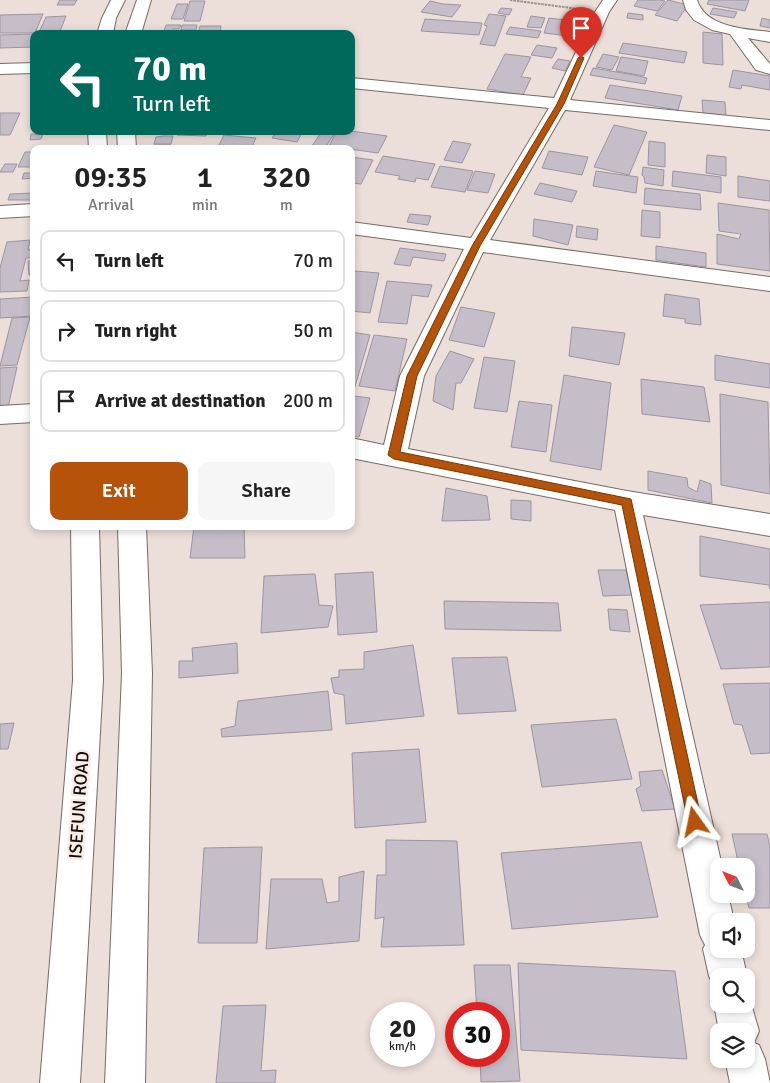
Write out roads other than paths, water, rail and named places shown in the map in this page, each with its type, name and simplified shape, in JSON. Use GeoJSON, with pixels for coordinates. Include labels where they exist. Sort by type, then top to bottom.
{"type":"FeatureCollection","features":[{"type":"Feature","properties":{"kind":"street"},"geometry":{"type":"LineString","coordinates":[[107,30],[118,0]]}},
{"type":"Feature","properties":{"kind":"street"},"geometry":{"type":"LineString","coordinates":[[134,30],[144,0]]}},
{"type":"Feature","properties":{"kind":"street"},"geometry":{"type":"LineString","coordinates":[[690,0],[694,12],[709,22],[736,32],[770,37]]}},
{"type":"Feature","properties":{"kind":"street"},"geometry":{"type":"LineString","coordinates":[[394,455],[412,376],[476,246],[560,104],[606,6]]}},
{"type":"Feature","properties":{"kind":"street"},"geometry":{"type":"LineString","coordinates":[[736,32],[762,67],[770,70]]}},
{"type":"Feature","properties":{"kind":"street"},"geometry":{"type":"LineString","coordinates":[[0,69],[30,68]]}},
{"type":"Feature","properties":{"kind":"street"},"geometry":{"type":"LineString","coordinates":[[355,83],[770,125]]}},
{"type":"Feature","properties":{"kind":"street"},"geometry":{"type":"LineString","coordinates":[[0,212],[30,210]]}},
{"type":"Feature","properties":{"kind":"street"},"geometry":{"type":"LineString","coordinates":[[355,229],[770,284]]}},
{"type":"Feature","properties":{"kind":"street"},"geometry":{"type":"LineString","coordinates":[[0,415],[30,413]]}},
{"type":"Feature","properties":{"kind":"street"},"geometry":{"type":"LineString","coordinates":[[355,449],[627,502],[770,526]]}},
{"type":"Feature","properties":{"kind":"street"},"geometry":{"type":"LineString","coordinates":[[627,502],[714,913]]}},
{"type":"Feature","properties":{"kind":"street","name":"ISEFUN ROAD"},"geometry":{"type":"LineString","coordinates":[[60,1083],[88,680],[85,530]]}},
{"type":"Feature","properties":{"kind":"street"},"geometry":{"type":"LineString","coordinates":[[125,1083],[137,673],[132,530]]}},
{"type":"Feature","properties":{"kind":"street"},"geometry":{"type":"LineString","coordinates":[[747,1068],[750,1083]]}}]}
